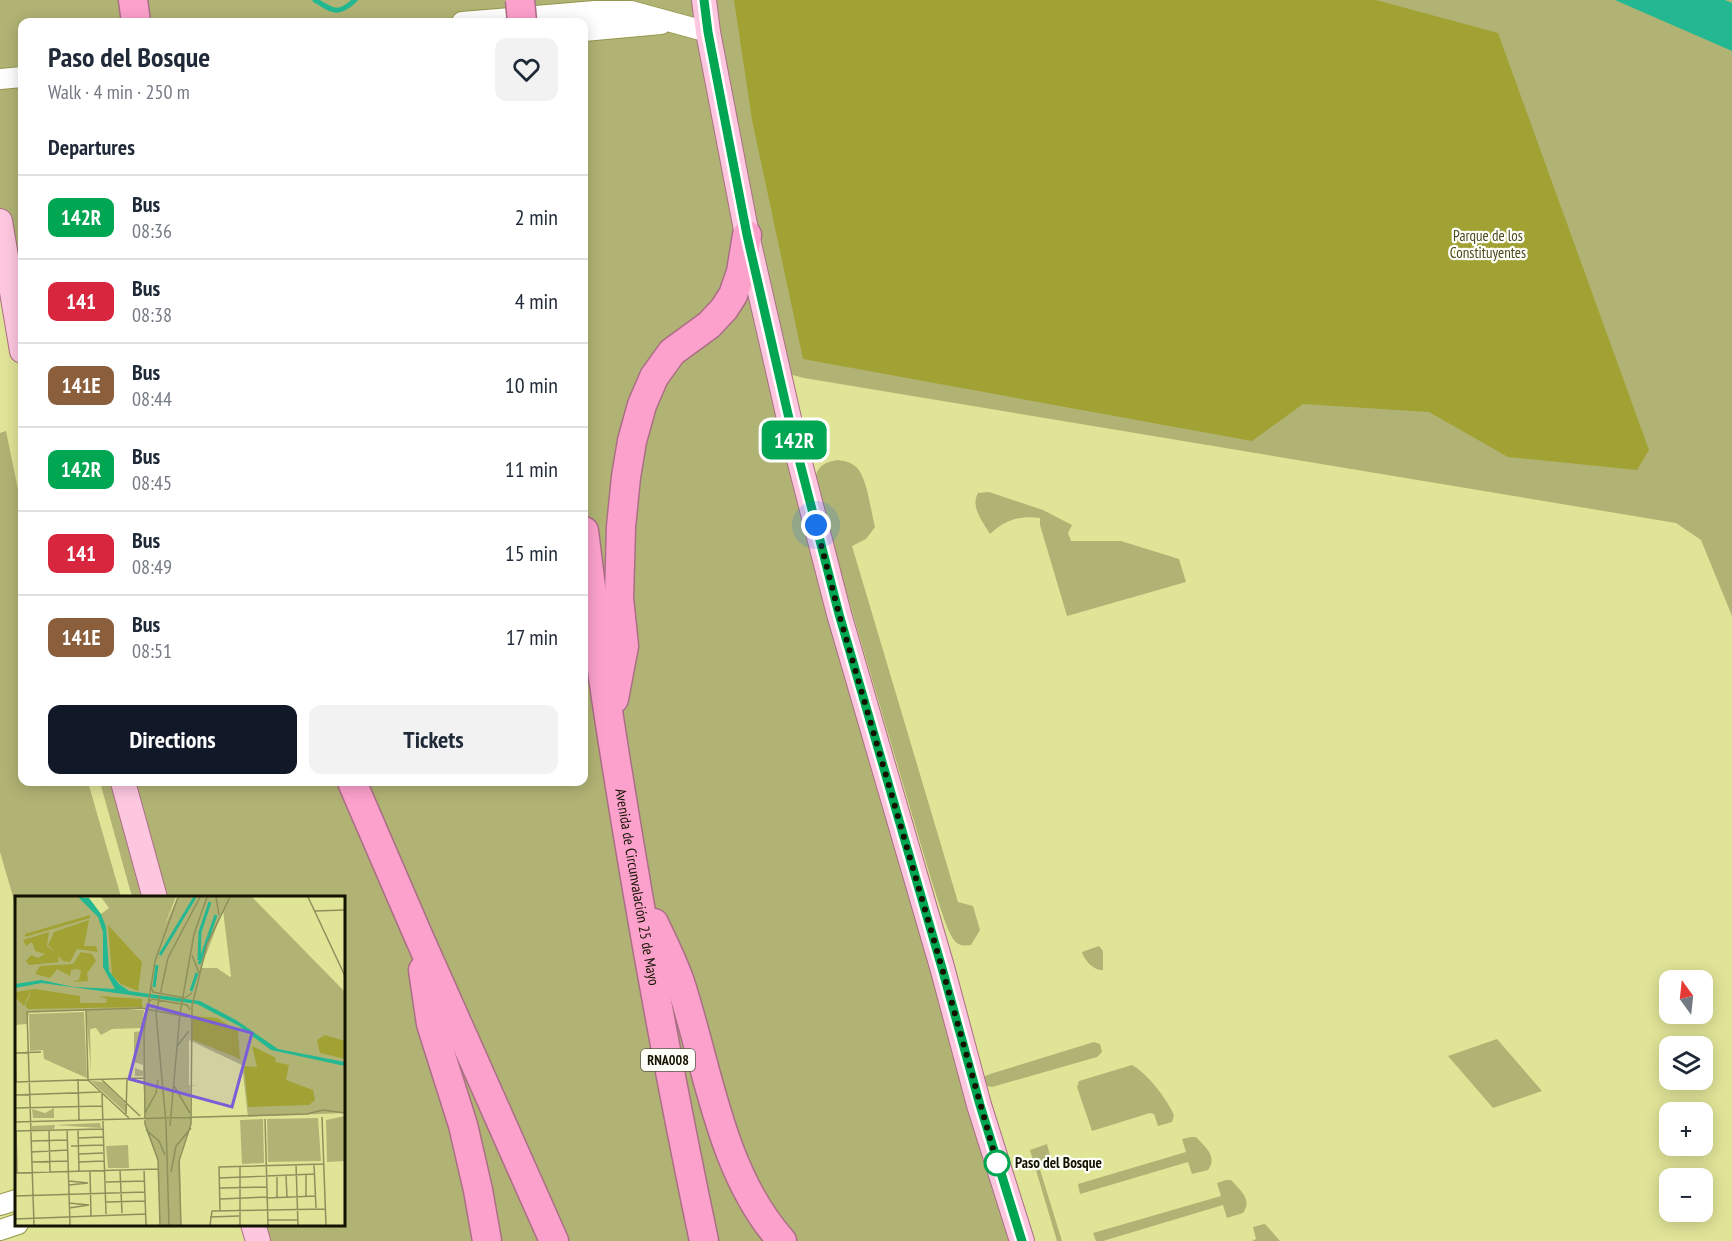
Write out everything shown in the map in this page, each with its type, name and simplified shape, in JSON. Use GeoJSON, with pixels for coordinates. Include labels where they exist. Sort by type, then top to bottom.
{"type":"FeatureCollection","features":[{"type":"Feature","properties":{"kind":"highway"},"geometry":{"type":"LineString","coordinates":[[133,0],[135,18]]}},
{"type":"Feature","properties":{"kind":"highway"},"geometry":{"type":"LineString","coordinates":[[520,0],[522,18]]}},
{"type":"Feature","properties":{"kind":"highway"},"geometry":{"type":"LineString","coordinates":[[610,722],[624,646],[620,598],[621,527],[625,487],[632,441],[642,405],[654,377],[672,352],[709,326],[733,295],[741,272],[747,235]]}},
{"type":"Feature","properties":{"kind":"highway","name":"Avenida de Circunvalación 25 de Mayo"},"geometry":{"type":"LineString","coordinates":[[588,560],[610,722],[635,879],[679,1125],[704,1241]]}},
{"type":"Feature","properties":{"kind":"highway"},"geometry":{"type":"LineString","coordinates":[[354,786],[554,1241]]}},
{"type":"Feature","properties":{"kind":"highway"},"geometry":{"type":"LineString","coordinates":[[635,879],[679,981],[711,1096],[728,1143],[747,1188],[768,1225],[782,1241]]}},
{"type":"Feature","properties":{"kind":"highway"},"geometry":{"type":"LineString","coordinates":[[418,935],[431,1024],[463,1125],[487,1241]]}},
{"type":"Feature","properties":{"kind":"main road"},"geometry":{"type":"LineString","coordinates":[[695,0],[708,32]]}},
{"type":"Feature","properties":{"kind":"main road"},"geometry":{"type":"LineString","coordinates":[[704,0],[708,32],[747,235],[793,436],[839,614],[980,1105],[1022,1241]]}},
{"type":"Feature","properties":{"kind":"main road"},"geometry":{"type":"LineString","coordinates":[[0,221],[18,327]]}},
{"type":"Feature","properties":{"kind":"main road"},"geometry":{"type":"LineString","coordinates":[[124,786],[155,896]]}},
{"type":"Feature","properties":{"kind":"main road"},"geometry":{"type":"LineString","coordinates":[[254,1226],[258,1241]]}},
{"type":"Feature","properties":{"kind":"street"},"geometry":{"type":"LineString","coordinates":[[510,18],[595,11],[631,11],[708,32]]}},
{"type":"Feature","properties":{"kind":"street"},"geometry":{"type":"LineString","coordinates":[[588,31],[673,23]]}},
{"type":"Feature","properties":{"kind":"street"},"geometry":{"type":"LineString","coordinates":[[0,1205],[15,1200]]}},
{"type":"Feature","properties":{"kind":"street"},"geometry":{"type":"LineString","coordinates":[[0,1230],[15,1225]]}},
{"type":"Feature","properties":{"kind":"green space"},"geometry":{"type":"Polygon","coordinates":[[[0,0],[1732,0],[1732,616],[1701,540],[1676,523],[804,378],[778,371],[1022,1241],[258,1241],[253,1226],[345,1226],[345,896],[155,896],[124,786],[588,786],[588,18],[18,18],[18,327],[0,221],[0,0]]]}},
{"type":"Feature","properties":{"kind":"green space","name":"Parque de los Constituyentes"},"geometry":{"type":"Polygon","coordinates":[[[734,0],[1376,0],[1498,33],[1649,450],[1637,470],[1508,457],[1429,412],[1303,404],[1252,441],[803,359],[752,120],[734,0]]]}},
{"type":"Feature","properties":{"kind":"green space"},"geometry":{"type":"Polygon","coordinates":[[[6,431],[18,490],[18,786],[89,786],[121,896],[15,896],[15,904],[0,852],[0,433],[6,431]]]}},
{"type":"Feature","properties":{"kind":"green space"},"geometry":{"type":"Polygon","coordinates":[[[838,460],[856,467],[866,486],[875,527],[866,539],[852,546],[958,902],[973,906],[980,930],[971,945],[956,942],[941,911],[814,482],[822,466],[838,460]]]}},
{"type":"Feature","properties":{"kind":"green space"},"geometry":{"type":"Polygon","coordinates":[[[989,492],[1043,510],[1072,525],[1068,533],[1071,541],[1121,541],[1179,559],[1186,582],[1067,616],[1040,525],[1040,518],[1026,517],[1013,520],[1001,525],[990,534],[976,509],[978,493],[989,492]]]}},
{"type":"Feature","properties":{"kind":"green space"},"geometry":{"type":"Polygon","coordinates":[[[101,786],[111,786],[143,896],[132,896],[101,786]]]}},
{"type":"Feature","properties":{"kind":"green space"},"geometry":{"type":"Polygon","coordinates":[[[1099,946],[1103,951],[1103,970],[1096,969],[1090,964],[1082,952],[1099,946]]]}},
{"type":"Feature","properties":{"kind":"green space"},"geometry":{"type":"Polygon","coordinates":[[[1497,1039],[1542,1091],[1493,1108],[1448,1056],[1497,1039]]]}},
{"type":"Feature","properties":{"kind":"green space"},"geometry":{"type":"Polygon","coordinates":[[[1094,1042],[1100,1044],[1102,1052],[1097,1057],[992,1087],[987,1086],[984,1081],[985,1076],[990,1074],[1094,1042]]]}},
{"type":"Feature","properties":{"kind":"green space"},"geometry":{"type":"Polygon","coordinates":[[[1132,1065],[1144,1074],[1162,1094],[1174,1115],[1172,1122],[1158,1126],[1154,1114],[1150,1113],[1092,1131],[1077,1087],[1079,1081],[1132,1065]]]}},
{"type":"Feature","properties":{"kind":"green space"},"geometry":{"type":"Polygon","coordinates":[[[1196,1137],[1209,1152],[1212,1160],[1208,1170],[1192,1174],[1188,1162],[1080,1194],[1078,1184],[1186,1152],[1182,1139],[1196,1137]]]}},
{"type":"Feature","properties":{"kind":"green space"},"geometry":{"type":"Polygon","coordinates":[[[1047,1144],[1051,1159],[1038,1163],[1062,1241],[1057,1241],[1030,1150],[1047,1144]]]}},
{"type":"Feature","properties":{"kind":"green space"},"geometry":{"type":"Polygon","coordinates":[[[1231,1180],[1244,1195],[1247,1204],[1243,1213],[1227,1218],[1223,1205],[1103,1241],[1096,1241],[1093,1233],[1221,1196],[1217,1183],[1231,1180]]]}},
{"type":"Feature","properties":{"kind":"green space"},"geometry":{"type":"Polygon","coordinates":[[[1264,1224],[1280,1241],[1252,1241],[1256,1239],[1253,1227],[1264,1224]]]}},
{"type":"Feature","properties":{"kind":"shaded area"},"geometry":{"type":"Polygon","coordinates":[[[1615,0],[1725,0],[1732,3],[1732,51],[1615,0]]]}},
{"type":"Feature","properties":{"kind":"waterway"},"geometry":{"type":"LineString","coordinates":[[315,0],[335,10],[340,10],[355,0]]}},
{"type":"Feature","properties":{"kind":"bus line","name":"142R"},"geometry":{"type":"LineString","coordinates":[[704,0],[708,32],[747,235],[799,458],[839,614],[980,1105],[1022,1241]]}},
{"type":"Feature","properties":{"kind":"place","name":"Paso del Bosque"},"geometry":{"type":"Point","coordinates":[997,1163]}},
{"type":"Feature","properties":{"kind":"route"},"geometry":{"type":"LineString","coordinates":[[816,525],[839,614],[997,1163]]}}]}
